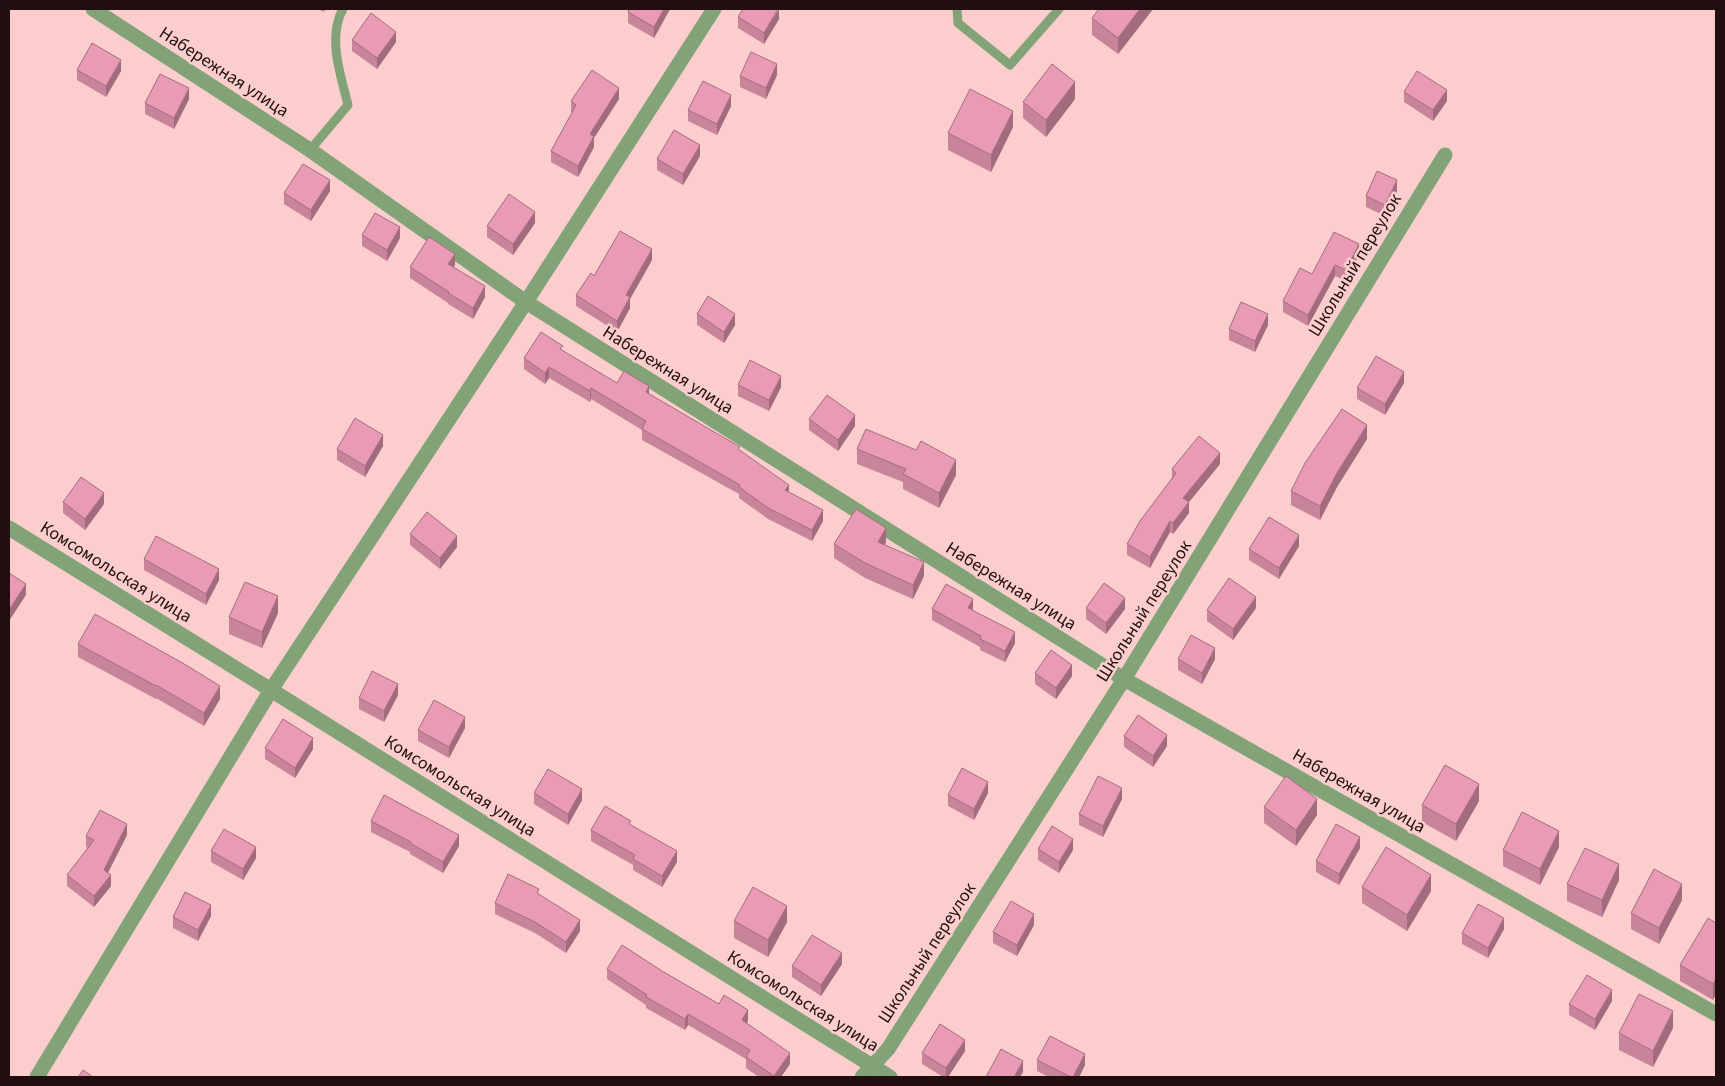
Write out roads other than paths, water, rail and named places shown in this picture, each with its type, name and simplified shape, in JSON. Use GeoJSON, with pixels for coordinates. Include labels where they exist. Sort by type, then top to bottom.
{"type":"FeatureCollection","features":[{"type":"Feature","properties":{"kind":"street","name":"Набережная улица"},"geometry":{"type":"LineString","coordinates":[[93,9],[310,150],[526,302],[1124,679],[1716,1014]]}},
{"type":"Feature","properties":{"kind":"street"},"geometry":{"type":"LineString","coordinates":[[36,1077],[272,690],[526,302],[714,9]]}},
{"type":"Feature","properties":{"kind":"street","name":"Школьный переулок"},"geometry":{"type":"LineString","coordinates":[[867,1072],[888,1049],[1124,679],[1445,155]]}},
{"type":"Feature","properties":{"kind":"street","name":"Комсомольская улица"},"geometry":{"type":"LineString","coordinates":[[9,528],[272,690],[867,1072],[890,1077]]}},
{"type":"Feature","properties":{"kind":"lane"},"geometry":{"type":"LineString","coordinates":[[310,150],[348,105],[336,59],[338,19],[343,9]]}},
{"type":"Feature","properties":{"kind":"lane"},"geometry":{"type":"LineString","coordinates":[[957,9],[958,23],[1010,65],[1059,9]]}}]}
